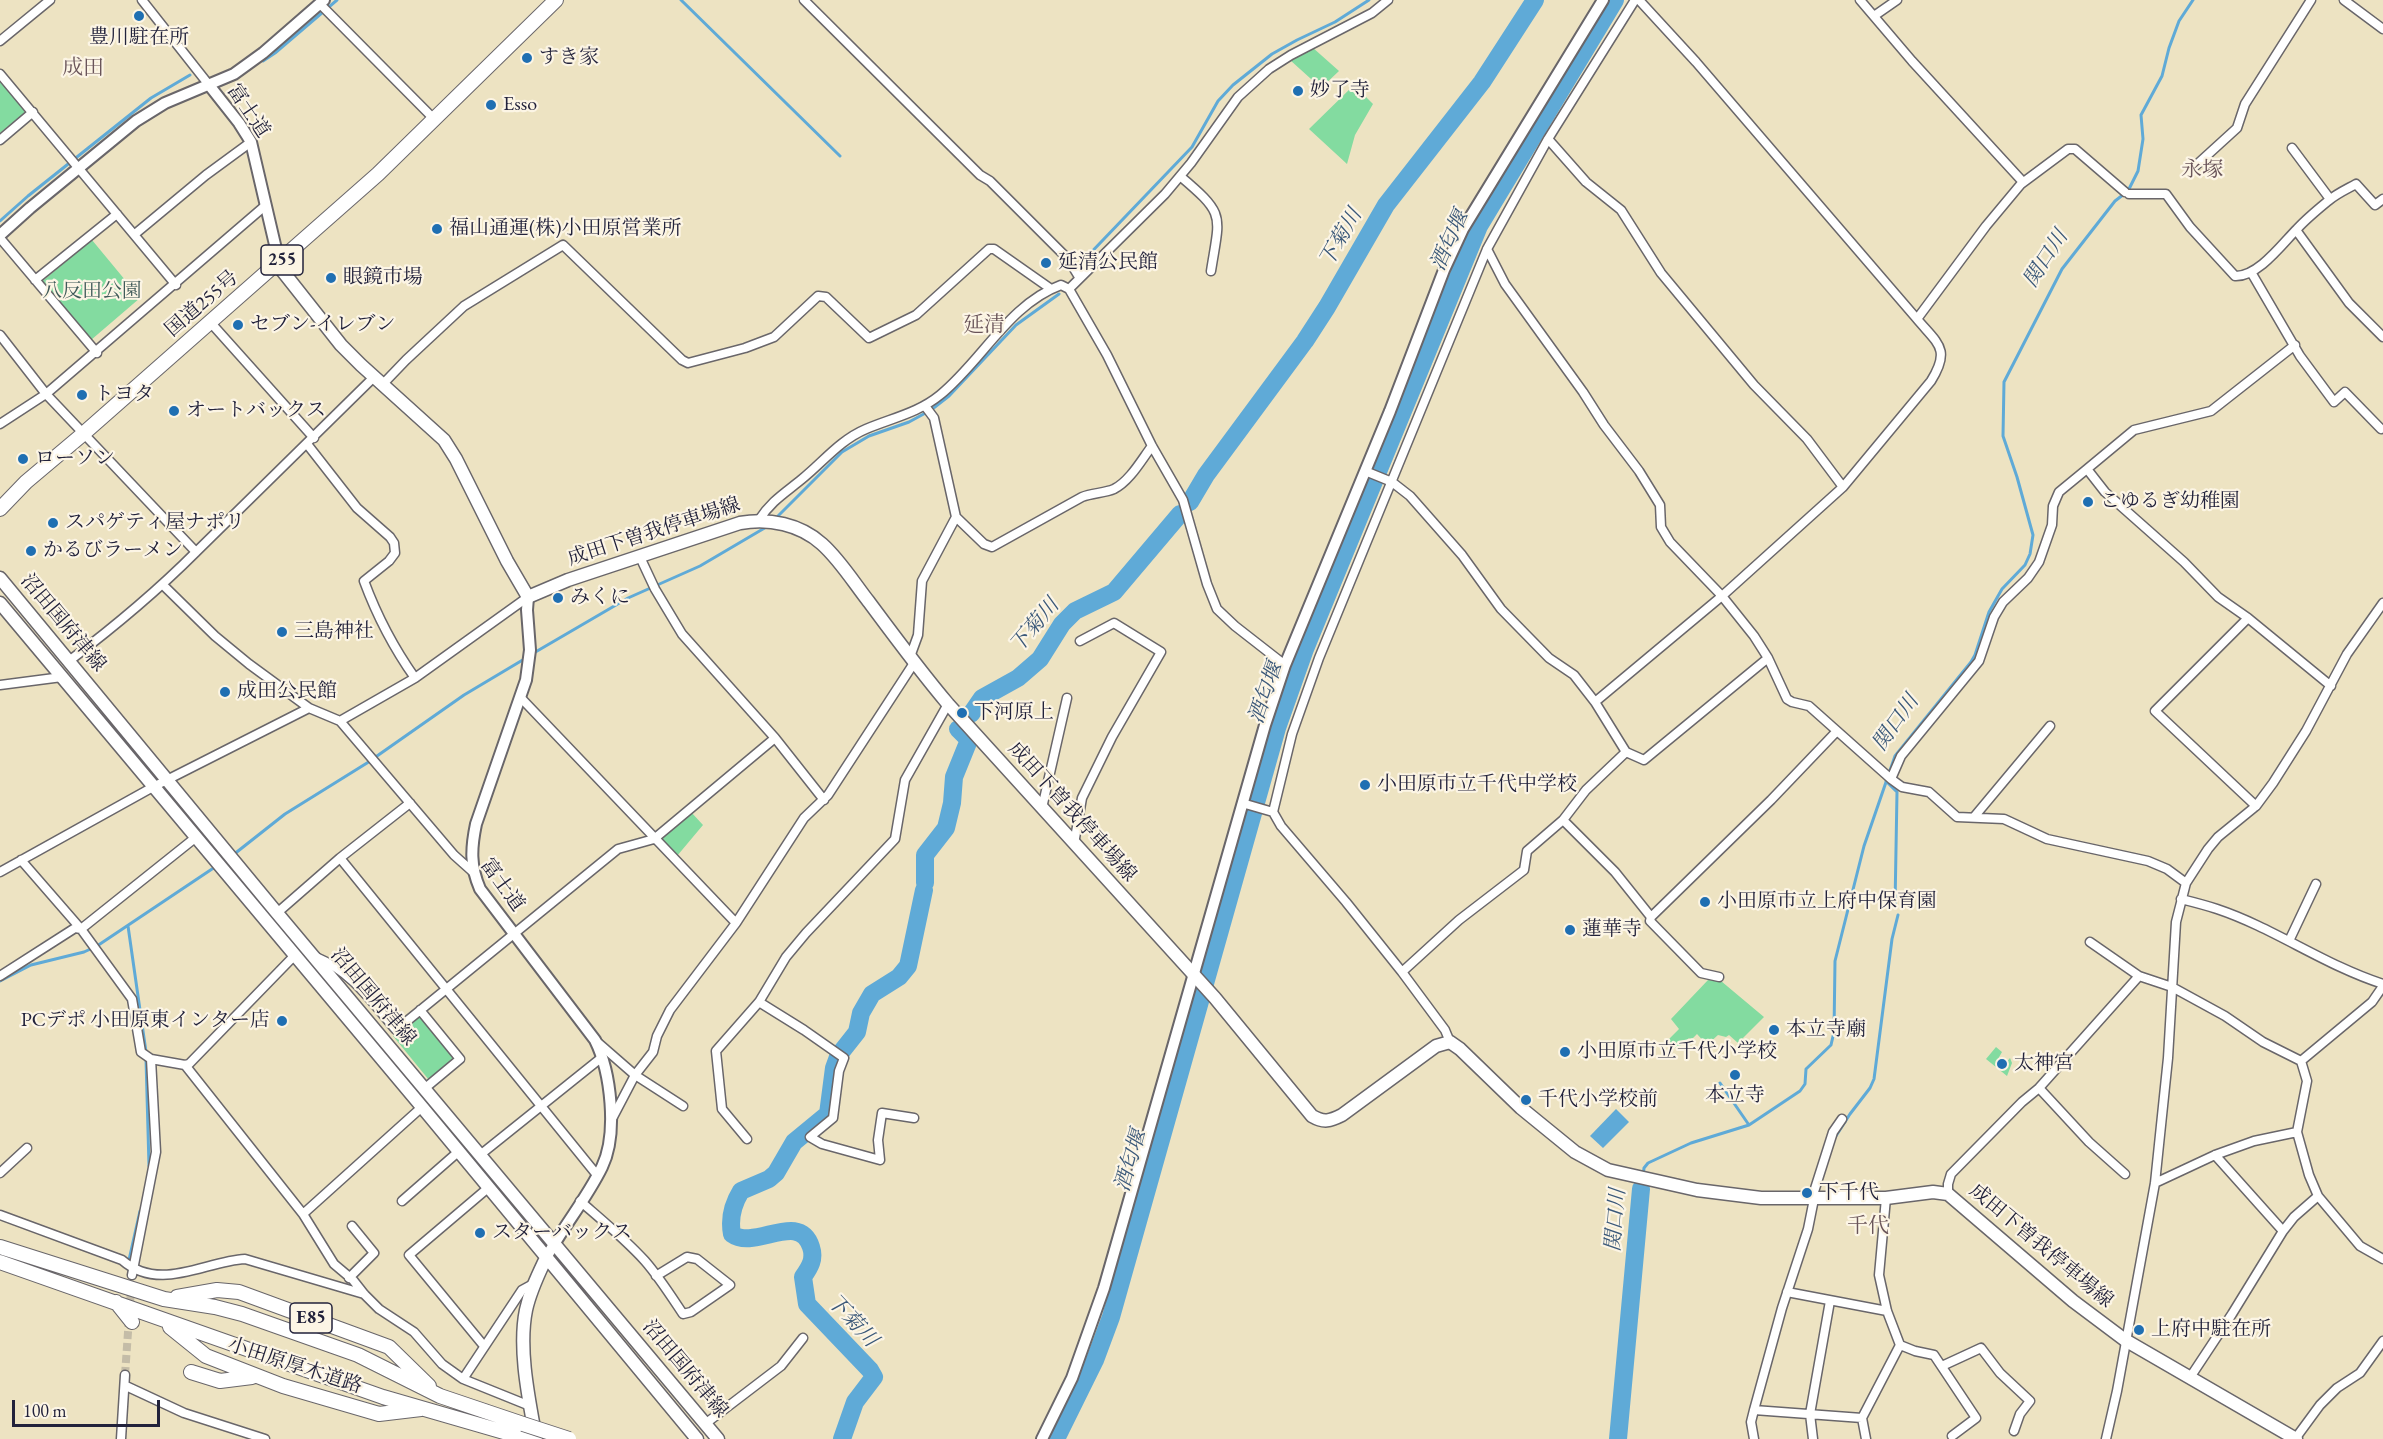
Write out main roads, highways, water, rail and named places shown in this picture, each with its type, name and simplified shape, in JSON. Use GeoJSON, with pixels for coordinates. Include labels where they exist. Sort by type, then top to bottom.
{"type":"FeatureCollection","features":[{"type":"Feature","properties":{"kind":"highway","name":"国道255号"},"geometry":{"type":"LineString","coordinates":[[0,509],[26,482],[84,435],[211,323],[435,120],[556,0]]}},
{"type":"Feature","properties":{"kind":"highway","name":"小田原厚木道路"},"geometry":{"type":"LineString","coordinates":[[0,1247],[164,1299],[215,1307],[252,1317],[358,1355],[440,1396],[528,1435]]}},
{"type":"Feature","properties":{"kind":"highway","name":"小田原厚木道路"},"geometry":{"type":"LineString","coordinates":[[0,1262],[383,1397],[528,1435],[569,1439]]}},
{"type":"Feature","properties":{"kind":"highway"},"geometry":{"type":"LineString","coordinates":[[0,1266],[81,1290]]}},
{"type":"Feature","properties":{"kind":"highway","name":"小田原厚木道路"},"geometry":{"type":"LineString","coordinates":[[164,1299],[217,1290],[238,1292],[389,1347],[440,1396]]}},
{"type":"Feature","properties":{"kind":"highway"},"geometry":{"type":"LineString","coordinates":[[114,1301],[132,1322]]}},
{"type":"Feature","properties":{"kind":"highway","name":"小田原厚木道路"},"geometry":{"type":"LineString","coordinates":[[162,1320],[206,1356],[254,1376],[379,1414],[429,1409]]}},
{"type":"Feature","properties":{"kind":"highway"},"geometry":{"type":"LineString","coordinates":[[190,1372],[220,1381],[254,1376]]}},
{"type":"Feature","properties":{"kind":"main road","name":"成田下曽我停車場線"},"geometry":{"type":"LineString","coordinates":[[277,264],[342,345],[378,381],[434,430],[456,459],[507,561],[528,597],[568,580],[740,523],[759,520],[778,523],[792,527],[822,544],[948,704],[1215,998],[1312,1116],[1322,1121],[1330,1121],[1342,1115],[1436,1046],[1450,1042],[1521,1108],[1575,1152],[1608,1170],[1697,1190],[1761,1198],[1886,1198],[1933,1191],[1948,1194],[2073,1302],[2125,1340],[2191,1376],[2295,1439]]}},
{"type":"Feature","properties":{"kind":"main road","name":"沼田国府津線"},"geometry":{"type":"LineString","coordinates":[[0,578],[277,913],[718,1439]]}},
{"type":"Feature","properties":{"kind":"main road","name":"沼田国府津線"},"geometry":{"type":"LineString","coordinates":[[0,603],[697,1439]]}},
{"type":"Feature","properties":{"kind":"main road"},"geometry":{"type":"LineString","coordinates":[[528,1435],[530,1406],[523,1338],[526,1310],[533,1284],[546,1258]]}},
{"type":"Feature","properties":{"kind":"water"},"geometry":{"type":"Polygon","coordinates":[[[1616,1109],[1629,1122],[1603,1148],[1590,1136],[1616,1109]]]}},
{"type":"Feature","properties":{"kind":"waterway"},"geometry":{"type":"LineString","coordinates":[[263,61],[337,0]]}},
{"type":"Feature","properties":{"kind":"waterway"},"geometry":{"type":"LineString","coordinates":[[681,0],[840,156]]}},
{"type":"Feature","properties":{"kind":"waterway"},"geometry":{"type":"LineString","coordinates":[[1080,264],[1192,147],[1218,101],[1233,85],[1272,54],[1335,22],[1369,0]]}},
{"type":"Feature","properties":{"kind":"waterway","name":"下菊川"},"geometry":{"type":"LineString","coordinates":[[1190,502],[1206,475],[1305,341],[1386,205],[1482,82],[1535,0]]}},
{"type":"Feature","properties":{"kind":"waterway","name":"酒匂堰"},"geometry":{"type":"LineString","coordinates":[[1056,1439],[1095,1360],[1111,1317],[1277,728],[1305,649],[1479,226],[1615,0]]}},
{"type":"Feature","properties":{"kind":"waterway","name":"関口川"},"geometry":{"type":"LineString","coordinates":[[1643,1176],[1644,1168],[1648,1163],[1691,1143],[1749,1125],[1800,1091],[1805,1084],[1806,1069],[1831,1045],[1834,1032],[1835,961],[1864,846],[1895,756],[1971,662],[1989,612],[2002,589],[2025,565],[2030,554],[2033,535],[2003,436],[2004,382],[2062,269],[2115,201],[2128,191],[2138,171],[2143,139],[2141,115],[2162,76],[2179,21],[2193,0]]}},
{"type":"Feature","properties":{"kind":"waterway"},"geometry":{"type":"LineString","coordinates":[[0,221],[151,98],[190,75]]}},
{"type":"Feature","properties":{"kind":"waterway"},"geometry":{"type":"LineString","coordinates":[[775,519],[842,452],[869,436],[909,422],[931,410],[949,396],[1016,325],[1059,294]]}},
{"type":"Feature","properties":{"kind":"waterway","name":"下菊川"},"geometry":{"type":"LineString","coordinates":[[971,714],[982,698],[1018,678],[1040,659],[1062,624],[1075,611],[1114,592],[1180,514]]}},
{"type":"Feature","properties":{"kind":"waterway"},"geometry":{"type":"LineString","coordinates":[[532,654],[628,598],[700,566],[768,526]]}},
{"type":"Feature","properties":{"kind":"waterway"},"geometry":{"type":"LineString","coordinates":[[233,855],[285,814],[367,763],[464,695],[526,658]]}},
{"type":"Feature","properties":{"kind":"waterway","name":"下菊川"},"geometry":{"type":"LineString","coordinates":[[925,883],[925,855],[946,828],[952,803],[954,777],[969,740],[958,729]]}},
{"type":"Feature","properties":{"kind":"waterway"},"geometry":{"type":"LineString","coordinates":[[1886,781],[1897,792],[1895,906]]}},
{"type":"Feature","properties":{"kind":"waterway"},"geometry":{"type":"LineString","coordinates":[[0,981],[31,965],[84,952],[97,946],[215,867]]}},
{"type":"Feature","properties":{"kind":"waterway","name":"下菊川"},"geometry":{"type":"LineString","coordinates":[[842,1051],[857,1032],[861,1013],[872,994],[899,977],[908,966],[924,890]]}},
{"type":"Feature","properties":{"kind":"waterway"},"geometry":{"type":"LineString","coordinates":[[1834,1139],[1874,1079],[1892,939],[1898,915]]}},
{"type":"Feature","properties":{"kind":"waterway"},"geometry":{"type":"LineString","coordinates":[[128,926],[146,1052]]}},
{"type":"Feature","properties":{"kind":"waterway","name":"下菊川"},"geometry":{"type":"LineString","coordinates":[[838,1057],[834,1068],[828,1114],[794,1142],[776,1173],[769,1179],[741,1191],[734,1206],[731,1222],[732,1234],[742,1238],[787,1231],[797,1232],[805,1237],[811,1247],[811,1263],[803,1277],[807,1304],[874,1377],[855,1402],[842,1439]]}},
{"type":"Feature","properties":{"kind":"waterway"},"geometry":{"type":"LineString","coordinates":[[146,1059],[149,1166]]}},
{"type":"Feature","properties":{"kind":"waterway"},"geometry":{"type":"LineString","coordinates":[[1720,1083],[1749,1125]]}},
{"type":"Feature","properties":{"kind":"waterway","name":"関口川"},"geometry":{"type":"LineString","coordinates":[[1618,1439],[1641,1189]]}},
{"type":"Feature","properties":{"kind":"waterway"},"geometry":{"type":"LineString","coordinates":[[129,1260],[140,1211]]}},
{"type":"Feature","properties":{"kind":"tunnel"},"geometry":{"type":"LineString","coordinates":[[125,1375],[132,1275]]}},
{"type":"Feature","properties":{"kind":"place","name":"豊川駐在所"},"geometry":{"type":"Point","coordinates":[139,16]}},
{"type":"Feature","properties":{"kind":"place","name":"すき家"},"geometry":{"type":"Point","coordinates":[527,58]}},
{"type":"Feature","properties":{"kind":"place","name":"妙了寺"},"geometry":{"type":"Point","coordinates":[1298,91]}},
{"type":"Feature","properties":{"kind":"place","name":"Esso"},"geometry":{"type":"Point","coordinates":[491,105]}},
{"type":"Feature","properties":{"kind":"place","name":"福山通運(株)小田原営業所"},"geometry":{"type":"Point","coordinates":[437,229]}},
{"type":"Feature","properties":{"kind":"place","name":"延清公民館"},"geometry":{"type":"Point","coordinates":[1046,263]}},
{"type":"Feature","properties":{"kind":"place","name":"眼鏡市場"},"geometry":{"type":"Point","coordinates":[331,278]}},
{"type":"Feature","properties":{"kind":"place","name":"セブン-イレブン"},"geometry":{"type":"Point","coordinates":[238,325]}},
{"type":"Feature","properties":{"kind":"place","name":"トヨタ"},"geometry":{"type":"Point","coordinates":[82,395]}},
{"type":"Feature","properties":{"kind":"place","name":"オートバックス"},"geometry":{"type":"Point","coordinates":[174,411]}},
{"type":"Feature","properties":{"kind":"place","name":"ローソン"},"geometry":{"type":"Point","coordinates":[23,459]}},
{"type":"Feature","properties":{"kind":"place","name":"こゆるぎ幼稚園"},"geometry":{"type":"Point","coordinates":[2088,502]}},
{"type":"Feature","properties":{"kind":"place","name":"スパゲティ屋ナポリ"},"geometry":{"type":"Point","coordinates":[53,523]}},
{"type":"Feature","properties":{"kind":"place","name":"かるびラーメン"},"geometry":{"type":"Point","coordinates":[31,551]}},
{"type":"Feature","properties":{"kind":"place","name":"みくに"},"geometry":{"type":"Point","coordinates":[558,598]}},
{"type":"Feature","properties":{"kind":"place","name":"三島神社"},"geometry":{"type":"Point","coordinates":[282,632]}},
{"type":"Feature","properties":{"kind":"place","name":"成田公民館"},"geometry":{"type":"Point","coordinates":[225,692]}},
{"type":"Feature","properties":{"kind":"place","name":"下河原上"},"geometry":{"type":"Point","coordinates":[962,713]}},
{"type":"Feature","properties":{"kind":"place","name":"小田原市立千代中学校"},"geometry":{"type":"Point","coordinates":[1365,785]}},
{"type":"Feature","properties":{"kind":"place","name":"小田原市立上府中保育園"},"geometry":{"type":"Point","coordinates":[1705,902]}},
{"type":"Feature","properties":{"kind":"place","name":"蓮華寺"},"geometry":{"type":"Point","coordinates":[1570,930]}},
{"type":"Feature","properties":{"kind":"place","name":"PCデポ 小田原東インター店"},"geometry":{"type":"Point","coordinates":[282,1021]}},
{"type":"Feature","properties":{"kind":"place","name":"本立寺廟"},"geometry":{"type":"Point","coordinates":[1774,1030]}},
{"type":"Feature","properties":{"kind":"place","name":"小田原市立千代小学校"},"geometry":{"type":"Point","coordinates":[1565,1052]}},
{"type":"Feature","properties":{"kind":"place","name":"太神宮"},"geometry":{"type":"Point","coordinates":[2002,1064]}},
{"type":"Feature","properties":{"kind":"place","name":"本立寺"},"geometry":{"type":"Point","coordinates":[1735,1075]}},
{"type":"Feature","properties":{"kind":"place","name":"千代小学校前"},"geometry":{"type":"Point","coordinates":[1526,1100]}},
{"type":"Feature","properties":{"kind":"place","name":"下千代"},"geometry":{"type":"Point","coordinates":[1807,1193]}},
{"type":"Feature","properties":{"kind":"place","name":"スターバックス"},"geometry":{"type":"Point","coordinates":[480,1233]}},
{"type":"Feature","properties":{"kind":"place","name":"上府中駐在所"},"geometry":{"type":"Point","coordinates":[2139,1330]}},
{"type":"Feature","properties":{"kind":"district","name":"成田"},"geometry":{"type":"Point","coordinates":[83,68]}},
{"type":"Feature","properties":{"kind":"district","name":"永塚"},"geometry":{"type":"Point","coordinates":[2202,170]}},
{"type":"Feature","properties":{"kind":"district","name":"延清"},"geometry":{"type":"Point","coordinates":[984,325]}},
{"type":"Feature","properties":{"kind":"district","name":"千代"},"geometry":{"type":"Point","coordinates":[1868,1226]}},
{"type":"Feature","properties":{"kind":"park label","name":"八反田公園"},"geometry":{"type":"Point","coordinates":[92,292]}}]}
